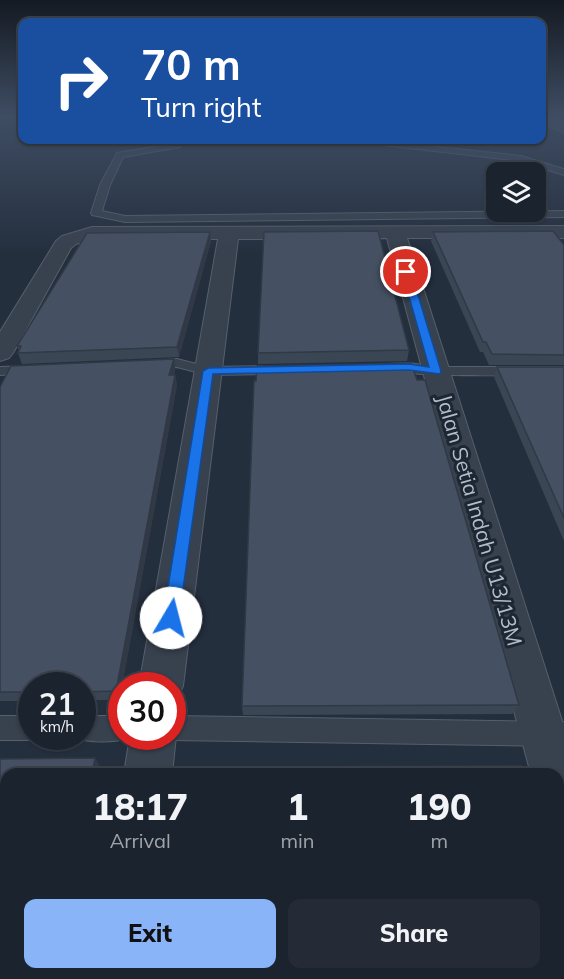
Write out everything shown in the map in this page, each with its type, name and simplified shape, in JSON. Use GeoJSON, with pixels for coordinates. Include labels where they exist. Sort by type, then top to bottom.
{"type":"FeatureCollection","features":[{"type":"Feature","properties":{"kind":"street"},"geometry":{"type":"LineString","coordinates":[[0,353],[63,244],[80,236],[102,232],[564,232]]}},
{"type":"Feature","properties":{"kind":"street"},"geometry":{"type":"LineString","coordinates":[[163,672],[229,232]]}},
{"type":"Feature","properties":{"kind":"street","name":"Jalan Setia Indah U13/13M"},"geometry":{"type":"LineString","coordinates":[[395,232],[436,371],[554,733],[555,768]]}},
{"type":"Feature","properties":{"kind":"street"},"geometry":{"type":"LineString","coordinates":[[149,768],[151,750]]}},
{"type":"Feature","properties":{"kind":"lane"},"geometry":{"type":"LineString","coordinates":[[116,163],[105,185],[96,213],[125,219],[564,214]]}},
{"type":"Feature","properties":{"kind":"lane"},"geometry":{"type":"LineString","coordinates":[[533,163],[564,172]]}},
{"type":"Feature","properties":{"kind":"lane"},"geometry":{"type":"LineString","coordinates":[[142,365],[177,363],[208,371],[291,370]]}},
{"type":"Feature","properties":{"kind":"lane"},"geometry":{"type":"LineString","coordinates":[[374,368],[409,367],[436,371],[564,371]]}},
{"type":"Feature","properties":{"kind":"lane"},"geometry":{"type":"LineString","coordinates":[[0,371],[47,369]]}},
{"type":"Feature","properties":{"kind":"lane"},"geometry":{"type":"LineString","coordinates":[[0,728],[18,728]]}},
{"type":"Feature","properties":{"kind":"lane"},"geometry":{"type":"LineString","coordinates":[[186,728],[554,733]]}},
{"type":"Feature","properties":{"kind":"building"},"geometry":{"type":"Polygon","coordinates":[[[378,231],[409,350],[258,353],[264,232],[378,231]]]}},
{"type":"Feature","properties":{"kind":"building"},"geometry":{"type":"Polygon","coordinates":[[[553,231],[564,245],[564,355],[492,354],[486,342],[483,342],[433,232],[553,231]]]}},
{"type":"Feature","properties":{"kind":"building"},"geometry":{"type":"Polygon","coordinates":[[[210,232],[177,347],[18,353],[21,346],[17,346],[87,233],[210,232]]]}},
{"type":"Feature","properties":{"kind":"building"},"geometry":{"type":"Polygon","coordinates":[[[174,359],[169,375],[175,375],[120,672],[108,672],[108,691],[96,692],[96,672],[18,672],[18,692],[0,692],[0,387],[11,366],[174,359]]]}},
{"type":"Feature","properties":{"kind":"building"},"geometry":{"type":"Polygon","coordinates":[[[411,363],[417,380],[425,380],[519,705],[242,706],[254,381],[256,381],[257,366],[411,363]]]}},
{"type":"Feature","properties":{"kind":"building"},"geometry":{"type":"Polygon","coordinates":[[[497,367],[564,367],[564,518],[497,367]]]}},
{"type":"Feature","properties":{"kind":"building"},"geometry":{"type":"Polygon","coordinates":[[[95,758],[93,768],[0,768],[0,759],[95,758]]]}},
{"type":"Feature","properties":{"kind":"building"},"geometry":{"type":"Polygon","coordinates":[[[522,766],[522,768],[225,768],[522,766]]]}},
{"type":"Feature","properties":{"kind":"route"},"geometry":{"type":"LineString","coordinates":[[171,618],[208,371],[409,367],[436,371],[406,272]]}}]}
